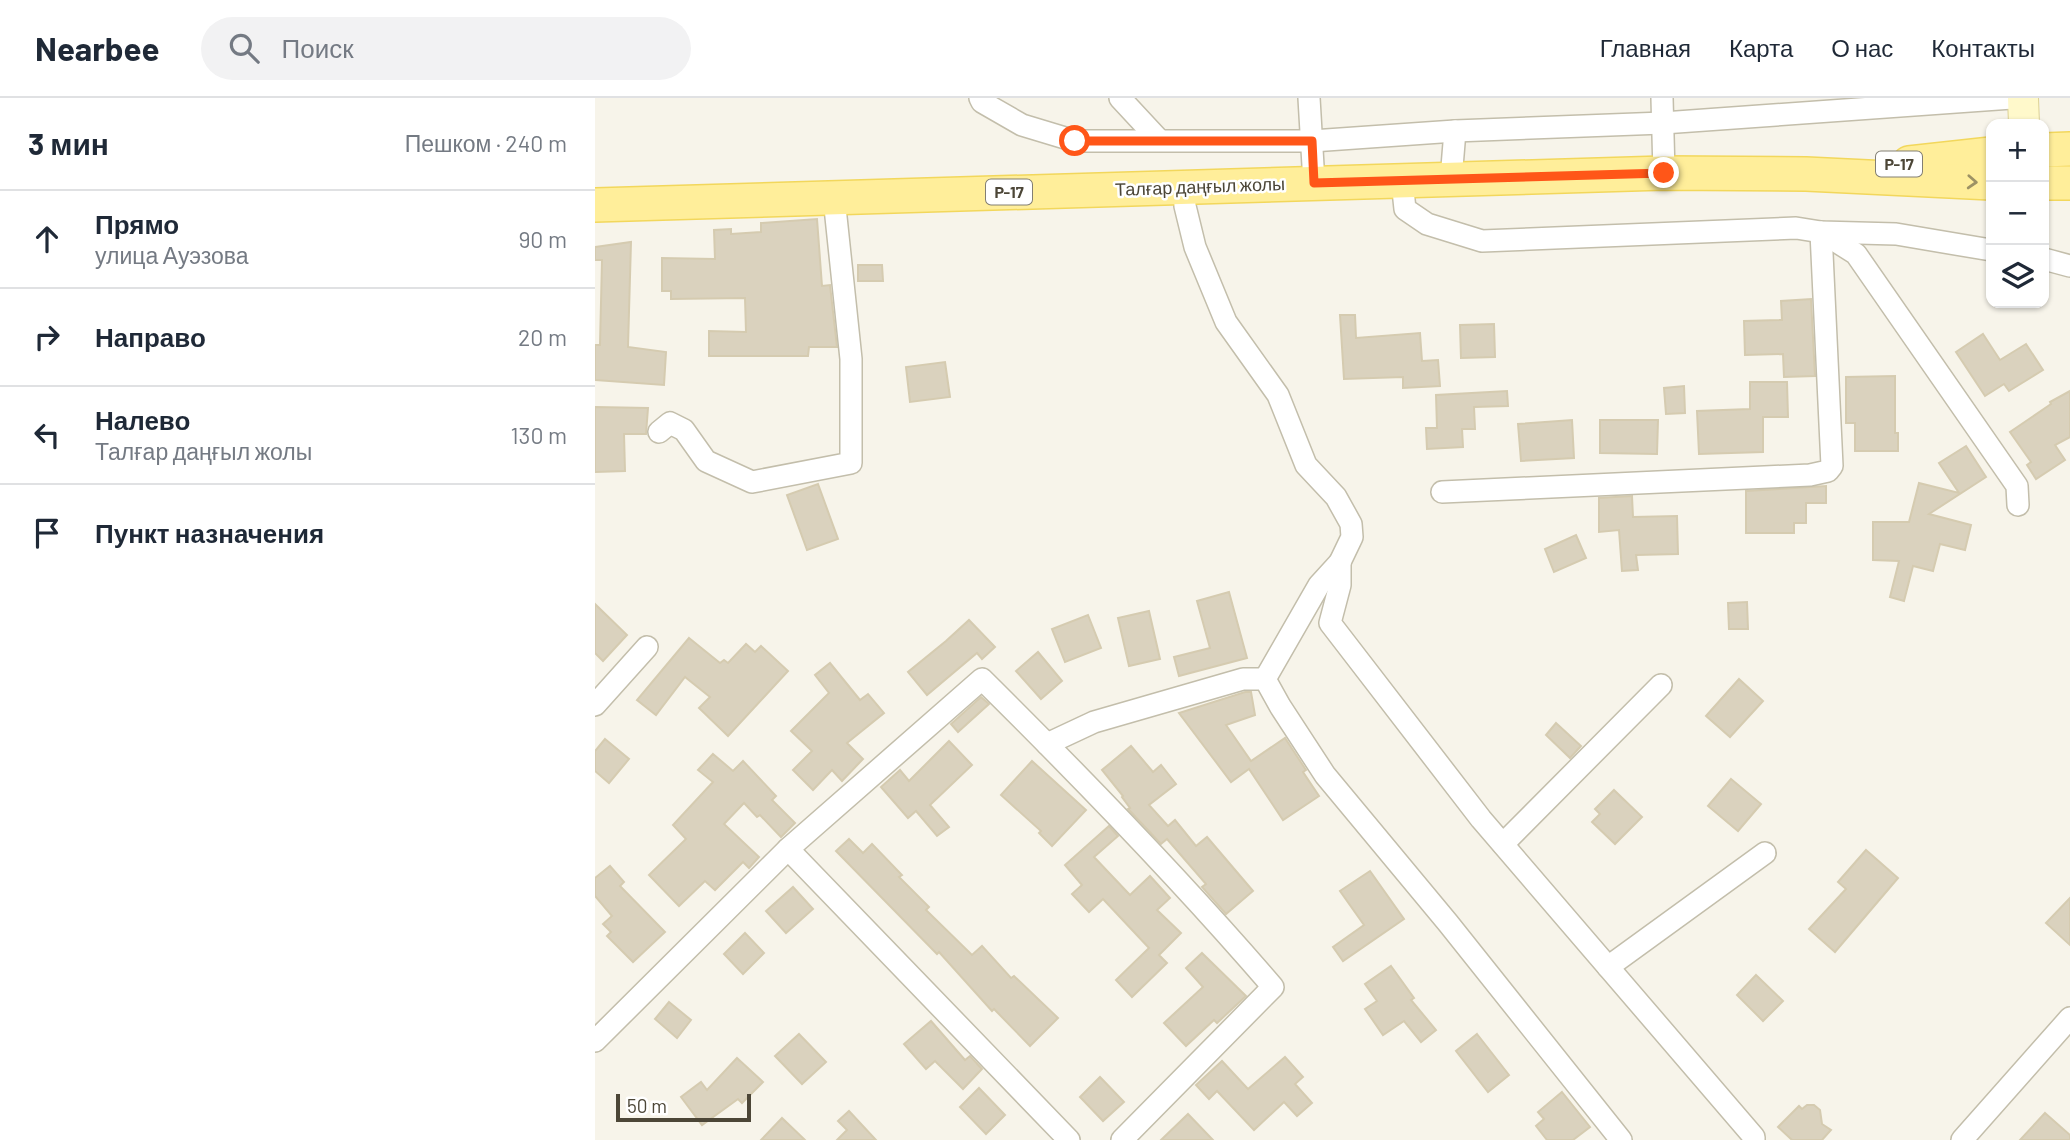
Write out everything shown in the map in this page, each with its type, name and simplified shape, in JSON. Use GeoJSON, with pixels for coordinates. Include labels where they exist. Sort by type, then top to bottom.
{"type":"FeatureCollection","features":[{"type":"Feature","properties":{"kind":"main road"},"geometry":{"type":"LineString","coordinates":[[2049,150],[2070,149]]}},
{"type":"Feature","properties":{"kind":"main road","name":"Талғар даңғыл жолы"},"geometry":{"type":"LineString","coordinates":[[1806,174],[1986,155]]}},
{"type":"Feature","properties":{"kind":"main road","name":"Талғар даңғыл жолы"},"geometry":{"type":"LineString","coordinates":[[595,205],[1664,173],[1806,174],[1986,183]]}},
{"type":"Feature","properties":{"kind":"main road"},"geometry":{"type":"LineString","coordinates":[[2049,183],[2070,183]]}},
{"type":"Feature","properties":{"kind":"street"},"geometry":{"type":"LineString","coordinates":[[980,98],[982,102],[1022,125],[1075,141],[1312,141],[1455,131],[1663,123],[2012,98]]}},
{"type":"Feature","properties":{"kind":"street"},"geometry":{"type":"LineString","coordinates":[[1120,98],[1159,140]]}},
{"type":"Feature","properties":{"kind":"street"},"geometry":{"type":"LineString","coordinates":[[1310,98],[1314,183]]}},
{"type":"Feature","properties":{"kind":"street"},"geometry":{"type":"LineString","coordinates":[[1662,98],[1664,173]]}},
{"type":"Feature","properties":{"kind":"street"},"geometry":{"type":"LineString","coordinates":[[2023,98],[2024,119]]}},
{"type":"Feature","properties":{"kind":"street"},"geometry":{"type":"LineString","coordinates":[[1451,178],[1455,131]]}},
{"type":"Feature","properties":{"kind":"street"},"geometry":{"type":"LineString","coordinates":[[1402,181],[1405,209],[1427,224],[1482,241],[1796,228],[1821,232],[1896,234],[1986,249]]}},
{"type":"Feature","properties":{"kind":"street"},"geometry":{"type":"LineString","coordinates":[[1184,187],[1185,206],[1195,247],[1226,322],[1278,395],[1306,465],[1336,497],[1351,524],[1353,537],[1340,562],[1319,585],[1265,678]]}},
{"type":"Feature","properties":{"kind":"street"},"geometry":{"type":"LineString","coordinates":[[659,432],[670,424],[684,430],[706,461],[752,482],[851,463],[851,359],[834,198]]}},
{"type":"Feature","properties":{"kind":"street"},"geometry":{"type":"LineString","coordinates":[[1442,492],[1810,475],[1828,471],[1832,466],[1821,232]]}},
{"type":"Feature","properties":{"kind":"street"},"geometry":{"type":"LineString","coordinates":[[1821,232],[1856,254],[2017,486],[2018,505]]}},
{"type":"Feature","properties":{"kind":"street"},"geometry":{"type":"LineString","coordinates":[[2049,260],[2070,266]]}},
{"type":"Feature","properties":{"kind":"street"},"geometry":{"type":"LineString","coordinates":[[1340,562],[1340,585],[1330,623],[1503,844],[1754,1140]]}},
{"type":"Feature","properties":{"kind":"street"},"geometry":{"type":"LineString","coordinates":[[595,705],[647,647]]}},
{"type":"Feature","properties":{"kind":"street"},"geometry":{"type":"LineString","coordinates":[[1047,744],[1094,722],[1243,678],[1265,678]]}},
{"type":"Feature","properties":{"kind":"street"},"geometry":{"type":"LineString","coordinates":[[1265,678],[1325,775],[1448,922],[1621,1140]]}},
{"type":"Feature","properties":{"kind":"street"},"geometry":{"type":"LineString","coordinates":[[595,1041],[788,849],[982,679],[1047,744],[1273,987],[1122,1140]]}},
{"type":"Feature","properties":{"kind":"street"},"geometry":{"type":"LineString","coordinates":[[1503,844],[1661,685]]}},
{"type":"Feature","properties":{"kind":"street"},"geometry":{"type":"LineString","coordinates":[[788,849],[1069,1140]]}},
{"type":"Feature","properties":{"kind":"street"},"geometry":{"type":"LineString","coordinates":[[1608,967],[1765,853]]}},
{"type":"Feature","properties":{"kind":"street"},"geometry":{"type":"LineString","coordinates":[[1962,1140],[2070,1018]]}},
{"type":"Feature","properties":{"kind":"building"},"geometry":{"type":"Polygon","coordinates":[[[817,219],[822,286],[830,285],[837,347],[809,347],[808,356],[709,356],[709,331],[746,332],[745,298],[671,299],[671,291],[662,291],[662,258],[715,259],[714,230],[731,229],[731,234],[761,232],[761,223],[817,219]]]}},
{"type":"Feature","properties":{"kind":"building"},"geometry":{"type":"Polygon","coordinates":[[[631,242],[628,347],[666,352],[664,385],[595,380],[595,345],[600,345],[602,260],[595,260],[595,247],[631,242]]]}},
{"type":"Feature","properties":{"kind":"building"},"geometry":{"type":"Polygon","coordinates":[[[858,265],[882,265],[883,281],[858,281],[858,265]]]}},
{"type":"Feature","properties":{"kind":"building"},"geometry":{"type":"Polygon","coordinates":[[[1811,299],[1815,376],[1784,377],[1783,354],[1745,355],[1744,321],[1782,320],[1781,301],[1811,299]]]}},
{"type":"Feature","properties":{"kind":"building"},"geometry":{"type":"Polygon","coordinates":[[[1340,315],[1355,315],[1356,338],[1420,333],[1422,361],[1438,360],[1440,386],[1403,388],[1403,377],[1344,379],[1340,315]]]}},
{"type":"Feature","properties":{"kind":"building"},"geometry":{"type":"Polygon","coordinates":[[[1494,324],[1495,357],[1461,358],[1460,325],[1494,324]]]}},
{"type":"Feature","properties":{"kind":"building"},"geometry":{"type":"Polygon","coordinates":[[[1983,334],[2000,360],[2026,344],[2043,370],[2009,391],[2004,384],[1985,396],[1956,352],[1983,334]]]}},
{"type":"Feature","properties":{"kind":"building"},"geometry":{"type":"Polygon","coordinates":[[[945,362],[950,397],[910,402],[906,367],[945,362]]]}},
{"type":"Feature","properties":{"kind":"building"},"geometry":{"type":"Polygon","coordinates":[[[1895,376],[1895,433],[1898,433],[1898,451],[1855,451],[1855,423],[1846,423],[1846,377],[1895,376]]]}},
{"type":"Feature","properties":{"kind":"building"},"geometry":{"type":"Polygon","coordinates":[[[1750,382],[1787,382],[1788,417],[1763,417],[1763,452],[1699,454],[1697,411],[1750,409],[1750,382]]]}},
{"type":"Feature","properties":{"kind":"building"},"geometry":{"type":"Polygon","coordinates":[[[1684,386],[1685,413],[1666,414],[1664,388],[1684,386]]]}},
{"type":"Feature","properties":{"kind":"building"},"geometry":{"type":"Polygon","coordinates":[[[1507,391],[1508,406],[1474,407],[1475,429],[1462,429],[1463,447],[1427,449],[1426,428],[1437,428],[1436,395],[1507,391]]]}},
{"type":"Feature","properties":{"kind":"building"},"geometry":{"type":"Polygon","coordinates":[[[2070,391],[2070,437],[2055,445],[2065,460],[2036,479],[2027,465],[2031,462],[2010,432],[2051,404],[2050,402],[2070,391]]]}},
{"type":"Feature","properties":{"kind":"building"},"geometry":{"type":"Polygon","coordinates":[[[595,407],[648,408],[646,434],[624,434],[625,471],[595,472],[595,407]]]}},
{"type":"Feature","properties":{"kind":"building"},"geometry":{"type":"Polygon","coordinates":[[[1572,420],[1574,458],[1521,461],[1518,424],[1572,420]]]}},
{"type":"Feature","properties":{"kind":"building"},"geometry":{"type":"Polygon","coordinates":[[[1600,420],[1658,420],[1657,454],[1600,453],[1600,420]]]}},
{"type":"Feature","properties":{"kind":"building"},"geometry":{"type":"Polygon","coordinates":[[[1966,446],[1986,477],[1929,514],[1971,525],[1965,550],[1940,544],[1933,571],[1913,566],[1904,601],[1890,597],[1899,561],[1873,560],[1873,522],[1909,522],[1919,483],[1959,493],[1939,463],[1966,446]]]}},
{"type":"Feature","properties":{"kind":"building"},"geometry":{"type":"Polygon","coordinates":[[[818,484],[838,539],[807,550],[787,495],[818,484]]]}},
{"type":"Feature","properties":{"kind":"building"},"geometry":{"type":"Polygon","coordinates":[[[1826,486],[1826,503],[1806,503],[1806,523],[1794,523],[1794,533],[1746,533],[1746,491],[1826,486]]]}},
{"type":"Feature","properties":{"kind":"building"},"geometry":{"type":"Polygon","coordinates":[[[1632,496],[1633,517],[1677,516],[1678,554],[1636,555],[1638,570],[1622,571],[1619,530],[1599,532],[1599,498],[1632,496]]]}},
{"type":"Feature","properties":{"kind":"building"},"geometry":{"type":"Polygon","coordinates":[[[1576,535],[1586,558],[1554,572],[1545,549],[1576,535]]]}},
{"type":"Feature","properties":{"kind":"building"},"geometry":{"type":"Polygon","coordinates":[[[1229,592],[1247,658],[1179,676],[1174,657],[1210,648],[1197,601],[1229,592]]]}},
{"type":"Feature","properties":{"kind":"building"},"geometry":{"type":"Polygon","coordinates":[[[1747,602],[1748,629],[1729,629],[1728,603],[1747,602]]]}},
{"type":"Feature","properties":{"kind":"building"},"geometry":{"type":"Polygon","coordinates":[[[595,604],[627,635],[603,661],[595,653],[595,604]]]}},
{"type":"Feature","properties":{"kind":"building"},"geometry":{"type":"Polygon","coordinates":[[[1149,611],[1160,659],[1129,666],[1118,618],[1149,611]]]}},
{"type":"Feature","properties":{"kind":"building"},"geometry":{"type":"Polygon","coordinates":[[[1088,615],[1101,648],[1065,662],[1052,629],[1088,615]]]}},
{"type":"Feature","properties":{"kind":"building"},"geometry":{"type":"Polygon","coordinates":[[[969,620],[995,647],[982,659],[977,653],[927,695],[908,672],[969,620]]]}},
{"type":"Feature","properties":{"kind":"building"},"geometry":{"type":"Polygon","coordinates":[[[689,638],[720,663],[724,660],[728,663],[746,644],[755,652],[761,646],[788,671],[728,736],[699,708],[710,697],[685,677],[656,715],[637,700],[689,638]]]}},
{"type":"Feature","properties":{"kind":"building"},"geometry":{"type":"Polygon","coordinates":[[[1038,652],[1062,681],[1041,699],[1016,671],[1038,652]]]}},
{"type":"Feature","properties":{"kind":"building"},"geometry":{"type":"Polygon","coordinates":[[[830,663],[860,700],[868,694],[884,713],[847,743],[863,759],[842,781],[832,770],[813,790],[793,770],[812,751],[791,731],[829,693],[815,675],[830,663]]]}},
{"type":"Feature","properties":{"kind":"building"},"geometry":{"type":"Polygon","coordinates":[[[1739,679],[1763,701],[1730,737],[1706,716],[1739,679]]]}},
{"type":"Feature","properties":{"kind":"building"},"geometry":{"type":"Polygon","coordinates":[[[1251,692],[1255,715],[1226,725],[1251,761],[1285,738],[1319,796],[1283,820],[1249,769],[1231,782],[1179,713],[1251,692]]]}},
{"type":"Feature","properties":{"kind":"building"},"geometry":{"type":"Polygon","coordinates":[[[981,697],[989,704],[958,732],[951,724],[981,697]]]}},
{"type":"Feature","properties":{"kind":"building"},"geometry":{"type":"Polygon","coordinates":[[[1556,723],[1581,746],[1570,758],[1546,735],[1556,723]]]}},
{"type":"Feature","properties":{"kind":"building"},"geometry":{"type":"Polygon","coordinates":[[[605,739],[629,759],[609,783],[595,771],[595,751],[605,739]]]}},
{"type":"Feature","properties":{"kind":"building"},"geometry":{"type":"Polygon","coordinates":[[[949,741],[972,765],[930,805],[949,827],[937,836],[916,811],[908,818],[881,787],[900,770],[909,781],[949,741]]]}},
{"type":"Feature","properties":{"kind":"building"},"geometry":{"type":"Polygon","coordinates":[[[1131,746],[1153,772],[1161,765],[1176,784],[1149,805],[1168,826],[1175,820],[1196,846],[1207,837],[1253,891],[1226,914],[1202,887],[1206,884],[1167,839],[1161,844],[1128,809],[1130,808],[1123,796],[1102,770],[1131,746]]]}},
{"type":"Feature","properties":{"kind":"building"},"geometry":{"type":"Polygon","coordinates":[[[713,754],[733,771],[743,761],[776,796],[772,800],[795,823],[781,837],[744,803],[724,824],[759,857],[749,868],[743,862],[715,890],[705,881],[679,906],[649,875],[686,839],[673,825],[713,782],[698,770],[713,754]]]}},
{"type":"Feature","properties":{"kind":"building"},"geometry":{"type":"Polygon","coordinates":[[[1032,761],[1086,810],[1052,846],[1039,833],[1041,831],[1001,795],[1032,761]]]}},
{"type":"Feature","properties":{"kind":"building"},"geometry":{"type":"Polygon","coordinates":[[[1731,779],[1761,804],[1738,831],[1708,806],[1731,779]]]}},
{"type":"Feature","properties":{"kind":"building"},"geometry":{"type":"Polygon","coordinates":[[[1614,790],[1642,817],[1615,844],[1592,822],[1600,814],[1595,809],[1614,790]]]}},
{"type":"Feature","properties":{"kind":"building"},"geometry":{"type":"Polygon","coordinates":[[[1109,826],[1118,836],[1094,857],[1130,895],[1150,876],[1170,898],[1157,910],[1181,933],[1159,955],[1167,963],[1132,997],[1116,980],[1149,948],[1103,899],[1089,912],[1072,894],[1082,885],[1065,865],[1109,826]]]}},
{"type":"Feature","properties":{"kind":"building"},"geometry":{"type":"Polygon","coordinates":[[[849,839],[863,853],[872,844],[902,875],[899,877],[929,907],[926,910],[972,955],[982,946],[1011,978],[1014,976],[1058,1018],[1030,1046],[994,1009],[992,1011],[939,952],[937,954],[836,851],[849,839]]]}},
{"type":"Feature","properties":{"kind":"building"},"geometry":{"type":"Polygon","coordinates":[[[1866,850],[1898,878],[1835,952],[1809,929],[1846,889],[1838,882],[1866,850]]]}},
{"type":"Feature","properties":{"kind":"building"},"geometry":{"type":"Polygon","coordinates":[[[610,866],[624,882],[620,886],[665,932],[633,962],[607,936],[611,932],[603,924],[612,916],[595,896],[595,878],[610,866]]]}},
{"type":"Feature","properties":{"kind":"building"},"geometry":{"type":"Polygon","coordinates":[[[1370,871],[1404,919],[1343,961],[1333,947],[1364,925],[1340,891],[1370,871]]]}},
{"type":"Feature","properties":{"kind":"building"},"geometry":{"type":"Polygon","coordinates":[[[793,887],[813,909],[786,933],[766,911],[793,887]]]}},
{"type":"Feature","properties":{"kind":"building"},"geometry":{"type":"Polygon","coordinates":[[[2070,898],[2070,945],[2046,923],[2070,898]]]}},
{"type":"Feature","properties":{"kind":"building"},"geometry":{"type":"Polygon","coordinates":[[[745,933],[764,953],[743,974],[724,954],[745,933]]]}},
{"type":"Feature","properties":{"kind":"building"},"geometry":{"type":"Polygon","coordinates":[[[1202,953],[1246,996],[1217,1023],[1214,1020],[1186,1046],[1164,1023],[1203,987],[1186,968],[1202,953]]]}},
{"type":"Feature","properties":{"kind":"building"},"geometry":{"type":"Polygon","coordinates":[[[1391,966],[1414,998],[1411,1000],[1436,1030],[1421,1042],[1404,1021],[1383,1035],[1365,1009],[1377,1001],[1365,984],[1391,966]]]}},
{"type":"Feature","properties":{"kind":"building"},"geometry":{"type":"Polygon","coordinates":[[[1756,975],[1783,1001],[1763,1021],[1737,995],[1756,975]]]}},
{"type":"Feature","properties":{"kind":"building"},"geometry":{"type":"Polygon","coordinates":[[[669,1002],[691,1020],[677,1038],[655,1019],[669,1002]]]}},
{"type":"Feature","properties":{"kind":"building"},"geometry":{"type":"Polygon","coordinates":[[[931,1021],[965,1060],[970,1056],[982,1069],[963,1089],[935,1061],[926,1069],[904,1044],[931,1021]]]}},
{"type":"Feature","properties":{"kind":"building"},"geometry":{"type":"Polygon","coordinates":[[[799,1034],[826,1062],[802,1084],[775,1056],[799,1034]]]}},
{"type":"Feature","properties":{"kind":"building"},"geometry":{"type":"Polygon","coordinates":[[[1477,1034],[1509,1075],[1488,1092],[1456,1051],[1477,1034]]]}},
{"type":"Feature","properties":{"kind":"building"},"geometry":{"type":"Polygon","coordinates":[[[1285,1057],[1303,1077],[1295,1084],[1312,1103],[1297,1116],[1284,1102],[1254,1130],[1217,1091],[1209,1099],[1196,1085],[1222,1061],[1248,1089],[1285,1057]]]}},
{"type":"Feature","properties":{"kind":"building"},"geometry":{"type":"Polygon","coordinates":[[[737,1058],[763,1082],[742,1103],[738,1099],[702,1125],[681,1097],[701,1082],[707,1090],[737,1058]]]}},
{"type":"Feature","properties":{"kind":"building"},"geometry":{"type":"Polygon","coordinates":[[[1100,1077],[1124,1102],[1103,1121],[1080,1097],[1100,1077]]]}},
{"type":"Feature","properties":{"kind":"building"},"geometry":{"type":"Polygon","coordinates":[[[979,1088],[1005,1115],[986,1134],[960,1107],[979,1088]]]}},
{"type":"Feature","properties":{"kind":"building"},"geometry":{"type":"Polygon","coordinates":[[[1562,1092],[1590,1127],[1573,1140],[1547,1140],[1536,1126],[1544,1119],[1538,1112],[1562,1092]]]}},
{"type":"Feature","properties":{"kind":"building"},"geometry":{"type":"Polygon","coordinates":[[[1807,1105],[1814,1105],[1820,1110],[1822,1124],[1831,1130],[1822,1140],[1792,1140],[1778,1127],[1799,1106],[1802,1109],[1807,1105]]]}},
{"type":"Feature","properties":{"kind":"building"},"geometry":{"type":"Polygon","coordinates":[[[849,1111],[876,1140],[837,1140],[847,1130],[838,1121],[849,1111]]]}},
{"type":"Feature","properties":{"kind":"building"},"geometry":{"type":"Polygon","coordinates":[[[2045,1113],[2070,1135],[2070,1140],[2020,1140],[2045,1113]]]}},
{"type":"Feature","properties":{"kind":"building"},"geometry":{"type":"Polygon","coordinates":[[[1188,1114],[1213,1140],[1161,1140],[1188,1114]]]}},
{"type":"Feature","properties":{"kind":"building"},"geometry":{"type":"Polygon","coordinates":[[[782,1118],[805,1140],[761,1140],[782,1118]]]}},
{"type":"Feature","properties":{"kind":"route"},"geometry":{"type":"LineString","coordinates":[[1075,141],[1312,141],[1314,183],[1664,173]]}}]}
